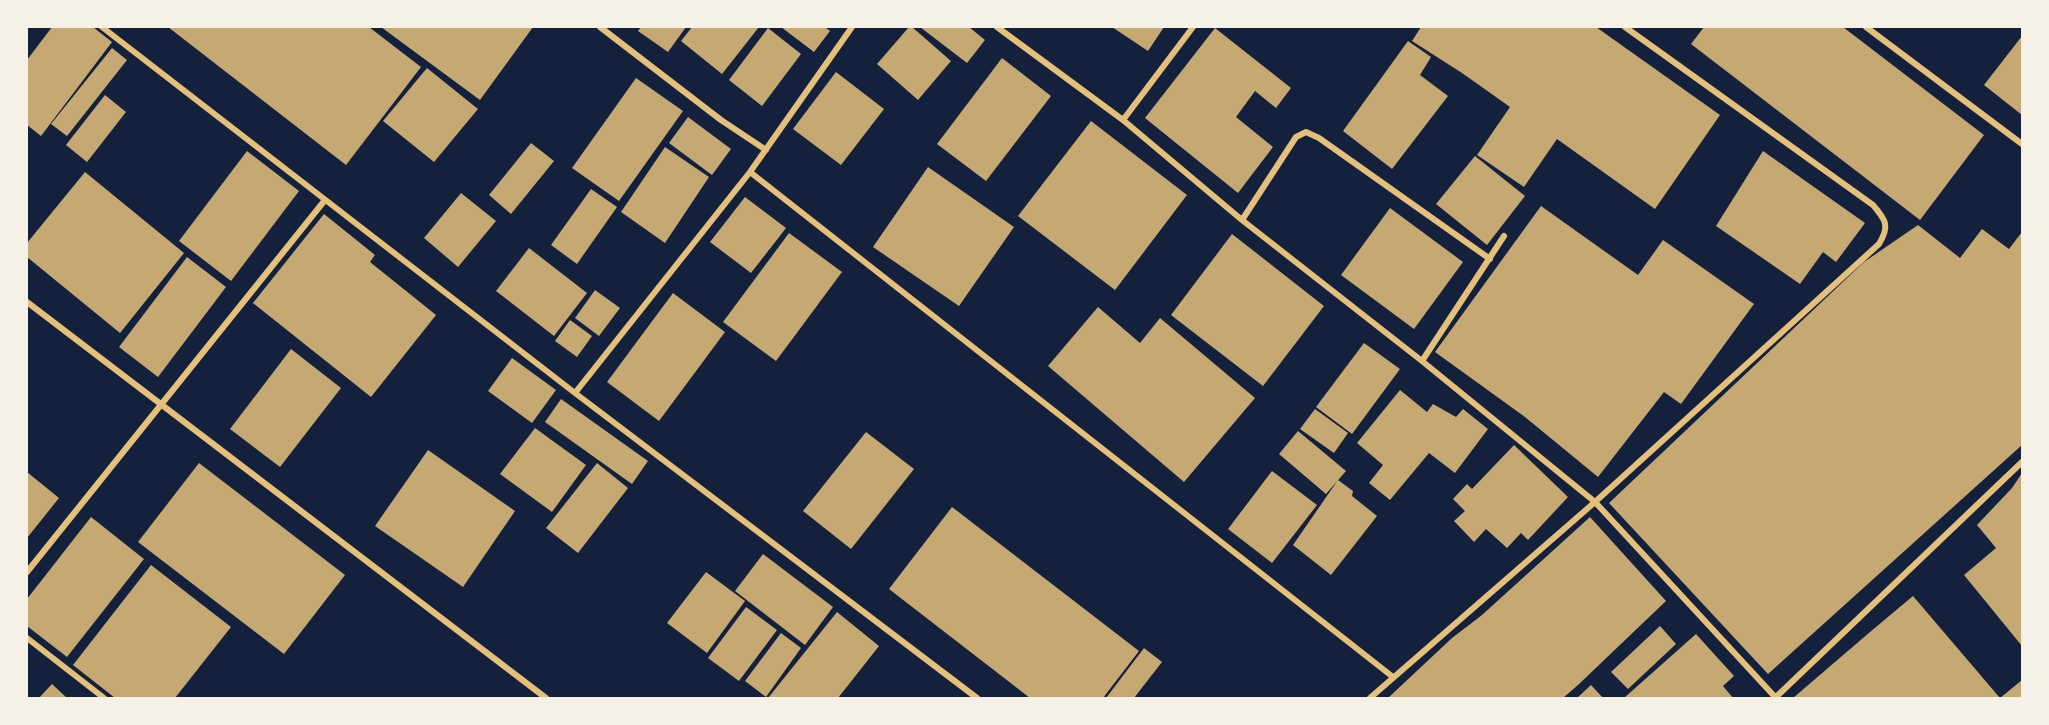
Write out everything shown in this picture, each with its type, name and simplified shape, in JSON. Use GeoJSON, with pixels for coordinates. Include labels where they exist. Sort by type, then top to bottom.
{"type":"FeatureCollection","features":[{"type":"Feature","properties":{"kind":"street"},"geometry":{"type":"LineString","coordinates":[[102,27],[575,393],[977,698]]}},
{"type":"Feature","properties":{"kind":"street"},"geometry":{"type":"LineString","coordinates":[[600,27],[722,120],[766,150]]}},
{"type":"Feature","properties":{"kind":"street"},"geometry":{"type":"LineString","coordinates":[[575,393],[750,172],[852,27]]}},
{"type":"Feature","properties":{"kind":"street"},"geometry":{"type":"LineString","coordinates":[[997,27],[1123,120],[1242,220],[1422,361],[1595,502],[1776,698],[2022,462]]}},
{"type":"Feature","properties":{"kind":"street"},"geometry":{"type":"LineString","coordinates":[[1123,120],[1193,27]]}},
{"type":"Feature","properties":{"kind":"street"},"geometry":{"type":"LineString","coordinates":[[1370,698],[1595,502],[1879,244],[1885,234],[1885,219],[1873,205],[1625,27]]}},
{"type":"Feature","properties":{"kind":"street"},"geometry":{"type":"LineString","coordinates":[[1866,27],[2022,144]]}},
{"type":"Feature","properties":{"kind":"street"},"geometry":{"type":"LineString","coordinates":[[1242,220],[1296,137],[1306,132],[1319,138],[1490,259]]}},
{"type":"Feature","properties":{"kind":"street"},"geometry":{"type":"LineString","coordinates":[[750,172],[1393,677]]}},
{"type":"Feature","properties":{"kind":"street"},"geometry":{"type":"LineString","coordinates":[[27,572],[325,200]]}},
{"type":"Feature","properties":{"kind":"street"},"geometry":{"type":"LineString","coordinates":[[1422,361],[1504,236]]}},
{"type":"Feature","properties":{"kind":"street"},"geometry":{"type":"LineString","coordinates":[[27,302],[546,698]]}},
{"type":"Feature","properties":{"kind":"street"},"geometry":{"type":"LineString","coordinates":[[27,638],[104,698]]}},
{"type":"Feature","properties":{"kind":"building"},"geometry":{"type":"Polygon","coordinates":[[[52,27],[93,27],[112,42],[41,136],[27,125],[27,60],[52,27]]]}},
{"type":"Feature","properties":{"kind":"building"},"geometry":{"type":"Polygon","coordinates":[[[168,27],[369,27],[421,67],[346,165],[168,27]]]}},
{"type":"Feature","properties":{"kind":"building"},"geometry":{"type":"Polygon","coordinates":[[[381,27],[533,27],[480,100],[381,27]]]}},
{"type":"Feature","properties":{"kind":"building"},"geometry":{"type":"Polygon","coordinates":[[[641,27],[686,27],[668,52],[638,31],[641,27]]]}},
{"type":"Feature","properties":{"kind":"building"},"geometry":{"type":"Polygon","coordinates":[[[692,27],[759,27],[722,74],[681,41],[692,27]]]}},
{"type":"Feature","properties":{"kind":"building"},"geometry":{"type":"Polygon","coordinates":[[[781,27],[825,27],[830,31],[814,52],[781,27]]]}},
{"type":"Feature","properties":{"kind":"building"},"geometry":{"type":"Polygon","coordinates":[[[909,27],[912,27],[951,61],[918,100],[877,64],[909,27]]]}},
{"type":"Feature","properties":{"kind":"building"},"geometry":{"type":"Polygon","coordinates":[[[920,27],[969,27],[985,40],[967,63],[920,27]]]}},
{"type":"Feature","properties":{"kind":"building"},"geometry":{"type":"Polygon","coordinates":[[[1112,27],[1164,27],[1148,51],[1112,27]]]}},
{"type":"Feature","properties":{"kind":"building"},"geometry":{"type":"Polygon","coordinates":[[[1421,27],[1596,27],[1720,115],[1655,209],[1557,139],[1524,187],[1477,155],[1510,107],[1412,41],[1421,27]]]}},
{"type":"Feature","properties":{"kind":"building"},"geometry":{"type":"Polygon","coordinates":[[[1704,27],[1843,27],[1984,135],[1920,220],[1691,44],[1704,27]]]}},
{"type":"Feature","properties":{"kind":"building"},"geometry":{"type":"Polygon","coordinates":[[[768,28],[801,54],[762,106],[729,80],[768,28]]]}},
{"type":"Feature","properties":{"kind":"building"},"geometry":{"type":"Polygon","coordinates":[[[1215,28],[1291,88],[1276,108],[1255,91],[1236,117],[1273,147],[1238,193],[1145,118],[1215,28]]]}},
{"type":"Feature","properties":{"kind":"building"},"geometry":{"type":"Polygon","coordinates":[[[2022,36],[2022,115],[1984,85],[2022,36]]]}},
{"type":"Feature","properties":{"kind":"building"},"geometry":{"type":"Polygon","coordinates":[[[1408,41],[1431,57],[1420,75],[1448,96],[1392,169],[1343,131],[1408,41]]]}},
{"type":"Feature","properties":{"kind":"building"},"geometry":{"type":"Polygon","coordinates":[[[112,48],[127,60],[67,136],[51,124],[112,48]]]}},
{"type":"Feature","properties":{"kind":"building"},"geometry":{"type":"Polygon","coordinates":[[[1002,58],[1051,96],[986,181],[937,144],[1002,58]]]}},
{"type":"Feature","properties":{"kind":"building"},"geometry":{"type":"Polygon","coordinates":[[[427,68],[478,109],[434,162],[383,121],[427,68]]]}},
{"type":"Feature","properties":{"kind":"building"},"geometry":{"type":"Polygon","coordinates":[[[836,72],[884,109],[841,165],[793,129],[836,72]]]}},
{"type":"Feature","properties":{"kind":"building"},"geometry":{"type":"Polygon","coordinates":[[[636,78],[683,111],[619,201],[572,168],[636,78]]]}},
{"type":"Feature","properties":{"kind":"building"},"geometry":{"type":"Polygon","coordinates":[[[105,95],[126,112],[87,162],[66,145],[105,95]]]}},
{"type":"Feature","properties":{"kind":"building"},"geometry":{"type":"Polygon","coordinates":[[[688,117],[731,149],[712,175],[669,143],[688,117]]]}},
{"type":"Feature","properties":{"kind":"building"},"geometry":{"type":"Polygon","coordinates":[[[1091,121],[1187,195],[1115,290],[1018,216],[1091,121]]]}},
{"type":"Feature","properties":{"kind":"building"},"geometry":{"type":"Polygon","coordinates":[[[531,143],[554,161],[511,214],[489,195],[531,143]]]}},
{"type":"Feature","properties":{"kind":"building"},"geometry":{"type":"Polygon","coordinates":[[[665,147],[709,177],[665,243],[621,212],[665,147]]]}},
{"type":"Feature","properties":{"kind":"building"},"geometry":{"type":"Polygon","coordinates":[[[247,151],[299,191],[231,281],[179,241],[247,151]]]}},
{"type":"Feature","properties":{"kind":"building"},"geometry":{"type":"Polygon","coordinates":[[[1763,151],[1865,223],[1836,262],[1823,252],[1800,284],[1716,226],[1763,151]]]}},
{"type":"Feature","properties":{"kind":"building"},"geometry":{"type":"Polygon","coordinates":[[[1475,156],[1525,196],[1487,245],[1436,204],[1475,156]]]}},
{"type":"Feature","properties":{"kind":"building"},"geometry":{"type":"Polygon","coordinates":[[[928,167],[1014,227],[959,306],[873,247],[928,167]]]}},
{"type":"Feature","properties":{"kind":"building"},"geometry":{"type":"Polygon","coordinates":[[[85,172],[184,253],[120,333],[27,257],[27,243],[85,172]]]}},
{"type":"Feature","properties":{"kind":"building"},"geometry":{"type":"Polygon","coordinates":[[[591,189],[617,207],[577,264],[551,245],[591,189]]]}},
{"type":"Feature","properties":{"kind":"building"},"geometry":{"type":"Polygon","coordinates":[[[461,193],[496,221],[458,267],[424,238],[461,193]]]}},
{"type":"Feature","properties":{"kind":"building"},"geometry":{"type":"Polygon","coordinates":[[[745,197],[786,228],[751,273],[710,242],[745,197]]]}},
{"type":"Feature","properties":{"kind":"building"},"geometry":{"type":"Polygon","coordinates":[[[1541,206],[1638,275],[1663,240],[1754,304],[1681,404],[1664,392],[1598,477],[1525,417],[1435,352],[1541,206]]]}},
{"type":"Feature","properties":{"kind":"building"},"geometry":{"type":"Polygon","coordinates":[[[1390,208],[1463,262],[1414,329],[1341,275],[1390,208]]]}},
{"type":"Feature","properties":{"kind":"building"},"geometry":{"type":"Polygon","coordinates":[[[324,214],[375,255],[370,262],[436,315],[371,397],[253,303],[324,214]]]}},
{"type":"Feature","properties":{"kind":"building"},"geometry":{"type":"Polygon","coordinates":[[[1918,225],[1960,258],[1982,229],[2009,249],[2022,232],[2022,445],[1768,674],[1609,503],[1864,262],[1918,225]]]}},
{"type":"Feature","properties":{"kind":"building"},"geometry":{"type":"Polygon","coordinates":[[[789,233],[842,272],[776,361],[723,322],[789,233]]]}},
{"type":"Feature","properties":{"kind":"building"},"geometry":{"type":"Polygon","coordinates":[[[1232,234],[1324,306],[1263,386],[1171,315],[1232,234]]]}},
{"type":"Feature","properties":{"kind":"building"},"geometry":{"type":"Polygon","coordinates":[[[529,248],[587,293],[554,336],[496,291],[529,248]]]}},
{"type":"Feature","properties":{"kind":"building"},"geometry":{"type":"Polygon","coordinates":[[[187,257],[226,287],[158,377],[119,347],[187,257]]]}},
{"type":"Feature","properties":{"kind":"building"},"geometry":{"type":"Polygon","coordinates":[[[595,290],[620,308],[599,336],[575,318],[595,290]]]}},
{"type":"Feature","properties":{"kind":"building"},"geometry":{"type":"Polygon","coordinates":[[[673,293],[725,332],[659,421],[607,382],[673,293]]]}},
{"type":"Feature","properties":{"kind":"building"},"geometry":{"type":"Polygon","coordinates":[[[1098,307],[1140,343],[1160,318],[1255,398],[1184,482],[1048,366],[1098,307]]]}},
{"type":"Feature","properties":{"kind":"building"},"geometry":{"type":"Polygon","coordinates":[[[570,320],[592,336],[577,357],[555,341],[570,320]]]}},
{"type":"Feature","properties":{"kind":"building"},"geometry":{"type":"Polygon","coordinates":[[[1364,343],[1400,369],[1352,434],[1316,407],[1364,343]]]}},
{"type":"Feature","properties":{"kind":"building"},"geometry":{"type":"Polygon","coordinates":[[[291,349],[341,388],[280,467],[230,429],[291,349]]]}},
{"type":"Feature","properties":{"kind":"building"},"geometry":{"type":"Polygon","coordinates":[[[512,358],[556,390],[532,423],[488,391],[512,358]]]}},
{"type":"Feature","properties":{"kind":"building"},"geometry":{"type":"Polygon","coordinates":[[[1400,390],[1427,412],[1433,404],[1456,417],[1463,409],[1488,429],[1455,473],[1429,453],[1390,500],[1369,483],[1383,465],[1357,443],[1400,390]]]}},
{"type":"Feature","properties":{"kind":"building"},"geometry":{"type":"Polygon","coordinates":[[[561,399],[648,461],[632,484],[545,422],[561,399]]]}},
{"type":"Feature","properties":{"kind":"building"},"geometry":{"type":"Polygon","coordinates":[[[1315,409],[1348,433],[1334,453],[1300,429],[1315,409]]]}},
{"type":"Feature","properties":{"kind":"building"},"geometry":{"type":"Polygon","coordinates":[[[535,428],[586,465],[552,512],[500,474],[535,428]]]}},
{"type":"Feature","properties":{"kind":"building"},"geometry":{"type":"Polygon","coordinates":[[[1298,431],[1346,471],[1326,494],[1279,454],[1298,431]]]}},
{"type":"Feature","properties":{"kind":"building"},"geometry":{"type":"Polygon","coordinates":[[[866,432],[914,469],[851,549],[803,511],[866,432]]]}},
{"type":"Feature","properties":{"kind":"building"},"geometry":{"type":"Polygon","coordinates":[[[1514,445],[1568,497],[1528,540],[1521,533],[1507,548],[1486,529],[1474,542],[1454,521],[1465,511],[1453,499],[1467,484],[1472,489],[1514,445]]]}},
{"type":"Feature","properties":{"kind":"building"},"geometry":{"type":"Polygon","coordinates":[[[428,450],[515,511],[463,587],[375,526],[428,450]]]}},
{"type":"Feature","properties":{"kind":"building"},"geometry":{"type":"Polygon","coordinates":[[[199,463],[345,575],[284,654],[138,542],[199,463]]]}},
{"type":"Feature","properties":{"kind":"building"},"geometry":{"type":"Polygon","coordinates":[[[597,463],[628,488],[578,553],[546,528],[597,463]]]}},
{"type":"Feature","properties":{"kind":"building"},"geometry":{"type":"Polygon","coordinates":[[[1272,471],[1317,505],[1272,563],[1228,529],[1272,471]]]}},
{"type":"Feature","properties":{"kind":"building"},"geometry":{"type":"Polygon","coordinates":[[[27,472],[59,498],[27,538],[27,472]]]}},
{"type":"Feature","properties":{"kind":"building"},"geometry":{"type":"Polygon","coordinates":[[[2022,473],[2022,646],[1964,575],[1996,548],[1977,525],[2012,488],[2022,473]]]}},
{"type":"Feature","properties":{"kind":"building"},"geometry":{"type":"Polygon","coordinates":[[[1338,480],[1353,491],[1352,496],[1377,516],[1331,575],[1293,545],[1338,480]]]}},
{"type":"Feature","properties":{"kind":"building"},"geometry":{"type":"Polygon","coordinates":[[[952,507],[1139,651],[1103,698],[1030,698],[889,589],[952,507]]]}},
{"type":"Feature","properties":{"kind":"building"},"geometry":{"type":"Polygon","coordinates":[[[91,517],[144,559],[67,657],[27,626],[27,599],[91,517]]]}},
{"type":"Feature","properties":{"kind":"building"},"geometry":{"type":"Polygon","coordinates":[[[1590,517],[1666,601],[1578,685],[1563,698],[1388,698],[1452,638],[1482,615],[1590,517]]]}},
{"type":"Feature","properties":{"kind":"building"},"geometry":{"type":"Polygon","coordinates":[[[763,554],[833,607],[805,645],[735,591],[763,554]]]}},
{"type":"Feature","properties":{"kind":"building"},"geometry":{"type":"Polygon","coordinates":[[[151,565],[231,627],[175,698],[115,698],[73,665],[151,565]]]}},
{"type":"Feature","properties":{"kind":"building"},"geometry":{"type":"Polygon","coordinates":[[[706,572],[745,601],[707,653],[667,623],[706,572]]]}},
{"type":"Feature","properties":{"kind":"building"},"geometry":{"type":"Polygon","coordinates":[[[1913,596],[2000,698],[1793,698],[1870,632],[1913,596]]]}},
{"type":"Feature","properties":{"kind":"building"},"geometry":{"type":"Polygon","coordinates":[[[746,607],[777,630],[739,681],[708,658],[746,607]]]}},
{"type":"Feature","properties":{"kind":"building"},"geometry":{"type":"Polygon","coordinates":[[[837,612],[879,646],[838,698],[768,698],[837,612]]]}},
{"type":"Feature","properties":{"kind":"building"},"geometry":{"type":"Polygon","coordinates":[[[1660,626],[1676,644],[1628,689],[1611,672],[1660,626]]]}},
{"type":"Feature","properties":{"kind":"building"},"geometry":{"type":"Polygon","coordinates":[[[781,633],[801,648],[766,697],[745,681],[781,633]]]}},
{"type":"Feature","properties":{"kind":"building"},"geometry":{"type":"Polygon","coordinates":[[[1696,634],[1734,676],[1723,686],[1733,698],[1624,698],[1696,634]]]}},
{"type":"Feature","properties":{"kind":"building"},"geometry":{"type":"Polygon","coordinates":[[[1144,648],[1162,662],[1134,698],[1106,698],[1144,648]]]}},
{"type":"Feature","properties":{"kind":"building"},"geometry":{"type":"Polygon","coordinates":[[[2022,680],[2022,698],[2000,698],[2022,680]]]}},
{"type":"Feature","properties":{"kind":"building"},"geometry":{"type":"Polygon","coordinates":[[[52,684],[67,698],[39,698],[52,684]]]}},
{"type":"Feature","properties":{"kind":"building"},"geometry":{"type":"Polygon","coordinates":[[[1591,685],[1603,698],[1577,698],[1591,685]]]}}]}
